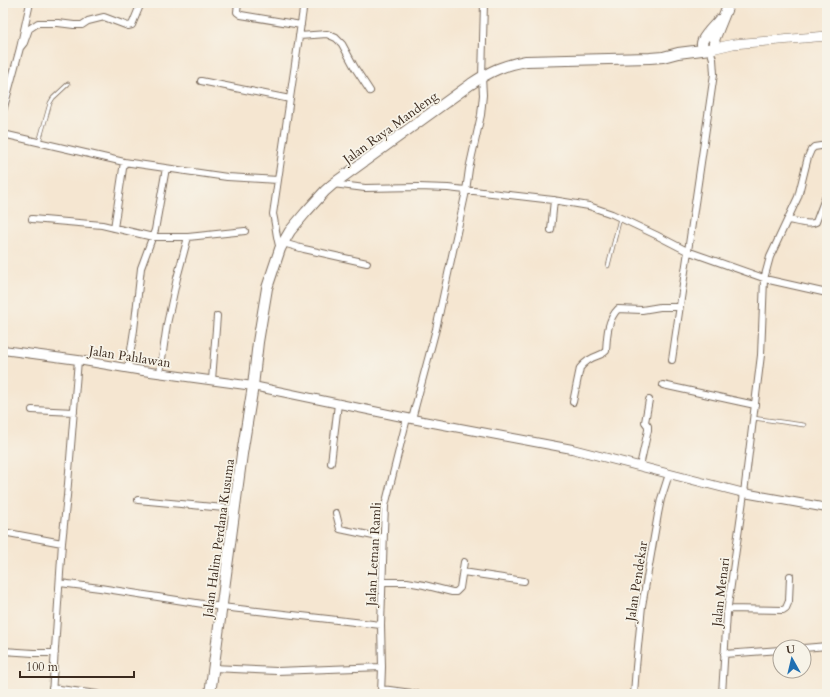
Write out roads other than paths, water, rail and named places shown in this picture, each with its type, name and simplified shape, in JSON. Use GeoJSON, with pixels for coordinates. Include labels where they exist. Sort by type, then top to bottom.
{"type":"FeatureCollection","features":[{"type":"Feature","properties":{"kind":"highway"},"geometry":{"type":"LineString","coordinates":[[703,39],[703,47],[707,50],[712,46],[729,3]]}},
{"type":"Feature","properties":{"kind":"highway"},"geometry":{"type":"LineString","coordinates":[[678,53],[703,39],[724,14]]}},
{"type":"Feature","properties":{"kind":"highway"},"geometry":{"type":"LineString","coordinates":[[678,53],[712,46]]}},
{"type":"Feature","properties":{"kind":"highway","name":"Jalan Raya Mandeng"},"geometry":{"type":"LineString","coordinates":[[253,386],[258,342],[267,288],[281,246],[306,212],[333,184],[482,76],[510,64],[526,61],[650,58],[663,57],[678,53]]}},
{"type":"Feature","properties":{"kind":"highway","name":"Jalan Halim Perdana Kusuma"},"geometry":{"type":"LineString","coordinates":[[210,694],[234,509],[253,386]]}},
{"type":"Feature","properties":{"kind":"main road"},"geometry":{"type":"LineString","coordinates":[[712,46],[827,36]]}},
{"type":"Feature","properties":{"kind":"main road","name":"Jalan Pahlawan"},"geometry":{"type":"LineString","coordinates":[[3,350],[253,386],[572,449],[744,492],[827,508]]}},
{"type":"Feature","properties":{"kind":"street"},"geometry":{"type":"LineString","coordinates":[[3,111],[20,48],[30,3]]}},
{"type":"Feature","properties":{"kind":"street"},"geometry":{"type":"LineString","coordinates":[[20,48],[24,43],[29,29],[38,23],[82,25],[88,21],[104,17],[128,26],[132,26],[141,3]]}},
{"type":"Feature","properties":{"kind":"street"},"geometry":{"type":"LineString","coordinates":[[238,3],[237,12],[241,15],[301,25]]}},
{"type":"Feature","properties":{"kind":"street"},"geometry":{"type":"LineString","coordinates":[[304,3],[273,214],[276,226],[277,241],[281,246],[304,249],[367,263]]}},
{"type":"Feature","properties":{"kind":"street","name":"Jalan Letnan Ramli"},"geometry":{"type":"LineString","coordinates":[[382,691],[381,625],[385,506],[409,418],[436,329],[481,115],[483,95],[482,76],[484,3]]}},
{"type":"Feature","properties":{"kind":"street"},"geometry":{"type":"LineString","coordinates":[[299,36],[327,34],[336,38],[342,44],[370,91]]}},
{"type":"Feature","properties":{"kind":"street"},"geometry":{"type":"LineString","coordinates":[[672,360],[714,74],[712,46]]}},
{"type":"Feature","properties":{"kind":"street"},"geometry":{"type":"LineString","coordinates":[[201,81],[290,99]]}},
{"type":"Feature","properties":{"kind":"street"},"geometry":{"type":"LineString","coordinates":[[3,134],[124,162],[226,177],[278,180]]}},
{"type":"Feature","properties":{"kind":"street","name":"Jalan Menari"},"geometry":{"type":"LineString","coordinates":[[722,694],[728,609],[761,355],[764,279],[770,257],[798,197],[811,150],[814,147],[827,145]]}},
{"type":"Feature","properties":{"kind":"street"},"geometry":{"type":"LineString","coordinates":[[114,228],[124,162]]}},
{"type":"Feature","properties":{"kind":"street"},"geometry":{"type":"LineString","coordinates":[[128,369],[141,268],[155,230],[166,168]]}},
{"type":"Feature","properties":{"kind":"street"},"geometry":{"type":"LineString","coordinates":[[333,184],[366,188],[448,188],[554,200],[589,206],[656,234],[687,251],[764,279],[827,293]]}},
{"type":"Feature","properties":{"kind":"street"},"geometry":{"type":"LineString","coordinates":[[788,220],[810,224],[816,222],[827,193]]}},
{"type":"Feature","properties":{"kind":"street"},"geometry":{"type":"LineString","coordinates":[[551,230],[554,200]]}},
{"type":"Feature","properties":{"kind":"street"},"geometry":{"type":"LineString","coordinates":[[32,219],[102,225],[152,236],[188,238],[245,231]]}},
{"type":"Feature","properties":{"kind":"street"},"geometry":{"type":"LineString","coordinates":[[160,373],[167,324],[188,238]]}},
{"type":"Feature","properties":{"kind":"street"},"geometry":{"type":"LineString","coordinates":[[573,402],[580,368],[594,357],[606,352],[607,333],[613,314],[618,310],[642,310],[660,307],[679,308]]}},
{"type":"Feature","properties":{"kind":"street"},"geometry":{"type":"LineString","coordinates":[[212,380],[217,316]]}},
{"type":"Feature","properties":{"kind":"street"},"geometry":{"type":"LineString","coordinates":[[78,360],[62,543],[52,691],[97,694]]}},
{"type":"Feature","properties":{"kind":"street"},"geometry":{"type":"LineString","coordinates":[[663,385],[755,405]]}},
{"type":"Feature","properties":{"kind":"street"},"geometry":{"type":"LineString","coordinates":[[640,466],[648,430],[648,426],[645,422],[648,400]]}},
{"type":"Feature","properties":{"kind":"street"},"geometry":{"type":"LineString","coordinates":[[331,463],[338,404]]}},
{"type":"Feature","properties":{"kind":"street"},"geometry":{"type":"LineString","coordinates":[[32,410],[74,412]]}},
{"type":"Feature","properties":{"kind":"street","name":"Jalan Pendekar"},"geometry":{"type":"LineString","coordinates":[[634,694],[642,606],[658,514],[669,474]]}},
{"type":"Feature","properties":{"kind":"street"},"geometry":{"type":"LineString","coordinates":[[138,500],[234,509]]}},
{"type":"Feature","properties":{"kind":"street"},"geometry":{"type":"LineString","coordinates":[[336,513],[340,529],[383,538]]}},
{"type":"Feature","properties":{"kind":"street"},"geometry":{"type":"LineString","coordinates":[[3,532],[62,543]]}},
{"type":"Feature","properties":{"kind":"street"},"geometry":{"type":"LineString","coordinates":[[382,582],[407,582],[456,592],[460,588],[464,562]]}},
{"type":"Feature","properties":{"kind":"street"},"geometry":{"type":"LineString","coordinates":[[463,572],[524,581]]}},
{"type":"Feature","properties":{"kind":"street"},"geometry":{"type":"LineString","coordinates":[[728,609],[783,610],[786,608],[789,601],[790,576]]}},
{"type":"Feature","properties":{"kind":"street"},"geometry":{"type":"LineString","coordinates":[[60,583],[222,607],[381,625]]}},
{"type":"Feature","properties":{"kind":"street"},"geometry":{"type":"LineString","coordinates":[[812,647],[827,646]]}},
{"type":"Feature","properties":{"kind":"street"},"geometry":{"type":"LineString","coordinates":[[3,651],[55,653]]}},
{"type":"Feature","properties":{"kind":"street"},"geometry":{"type":"LineString","coordinates":[[724,654],[772,651]]}},
{"type":"Feature","properties":{"kind":"street"},"geometry":{"type":"LineString","coordinates":[[213,668],[277,671],[382,667]]}},
{"type":"Feature","properties":{"kind":"street"},"geometry":{"type":"LineString","coordinates":[[382,691],[419,694]]}},
{"type":"Feature","properties":{"kind":"lane"},"geometry":{"type":"LineString","coordinates":[[40,142],[50,103],[68,84]]}},
{"type":"Feature","properties":{"kind":"lane"},"geometry":{"type":"LineString","coordinates":[[608,266],[620,218]]}},
{"type":"Feature","properties":{"kind":"lane"},"geometry":{"type":"LineString","coordinates":[[753,418],[804,425]]}}]}
